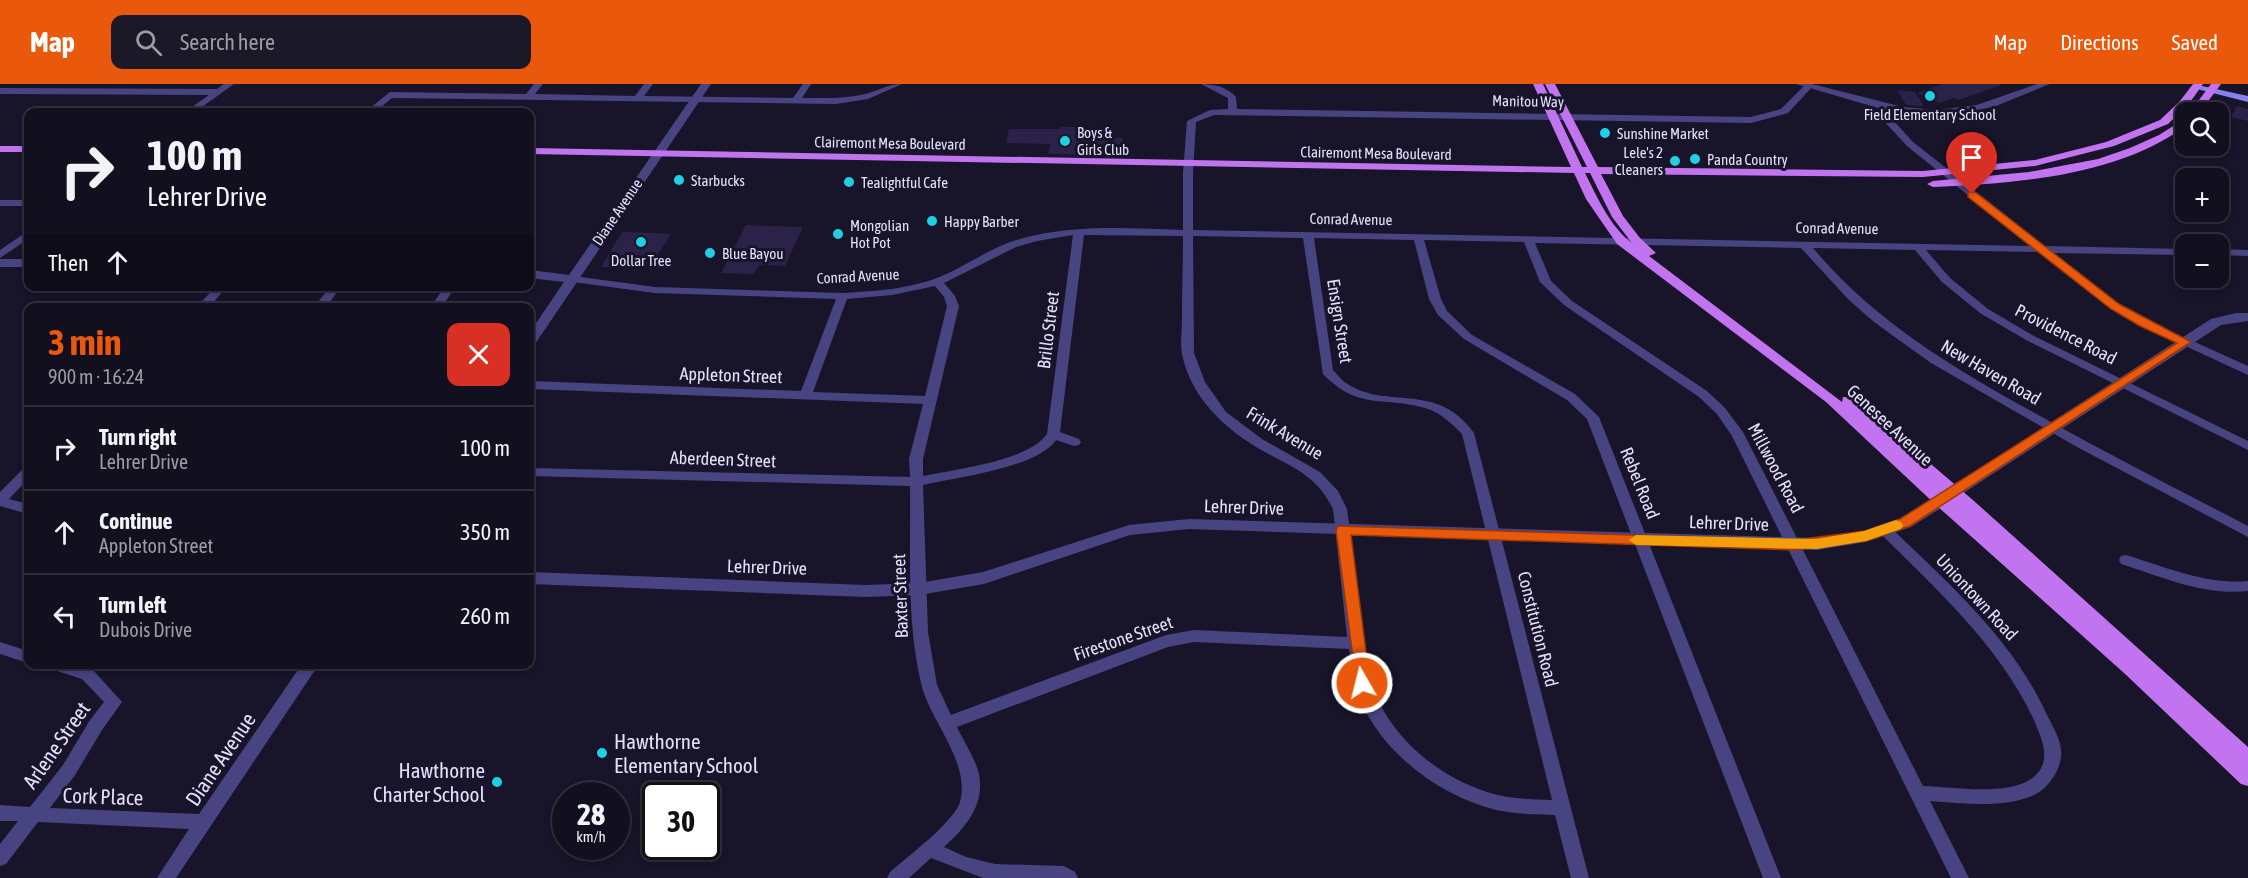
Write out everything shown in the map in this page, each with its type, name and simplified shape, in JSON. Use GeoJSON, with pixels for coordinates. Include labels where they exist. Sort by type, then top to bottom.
{"type":"FeatureCollection","features":[{"type":"Feature","properties":{"kind":"main road","name":"Genesee Avenue"},"geometry":{"type":"LineString","coordinates":[[1538,84],[1599,211],[1628,241],[1831,399],[1947,496],[2248,758]]}},
{"type":"Feature","properties":{"kind":"main road","name":"Genesee Avenue"},"geometry":{"type":"LineString","coordinates":[[1550,84],[1628,241]]}},
{"type":"Feature","properties":{"kind":"main road"},"geometry":{"type":"LineString","coordinates":[[2194,85],[2214,87],[2248,99]]}},
{"type":"Feature","properties":{"kind":"main road","name":"Clairemont Mesa Boulevard"},"geometry":{"type":"LineString","coordinates":[[1597,176],[1945,173],[2035,163],[2075,155],[2120,141],[2164,122],[2184,103],[2194,85]]}},
{"type":"Feature","properties":{"kind":"main road"},"geometry":{"type":"LineString","coordinates":[[2203,102],[2214,87]]}},
{"type":"Feature","properties":{"kind":"main road","name":"Clairemont Mesa Boulevard"},"geometry":{"type":"LineString","coordinates":[[534,151],[654,158],[1581,175],[1872,185],[1957,183],[2014,178],[2093,163],[2157,140],[2175,128]]}},
{"type":"Feature","properties":{"kind":"main road"},"geometry":{"type":"LineString","coordinates":[[0,139],[24,140]]}},
{"type":"Feature","properties":{"kind":"main road"},"geometry":{"type":"LineString","coordinates":[[0,149],[24,149]]}},
{"type":"Feature","properties":{"kind":"main road","name":"Clairemont Mesa Boulevard"},"geometry":{"type":"LineString","coordinates":[[534,160],[654,158]]}},
{"type":"Feature","properties":{"kind":"main road","name":"Genesee Avenue"},"geometry":{"type":"LineString","coordinates":[[1947,496],[2248,778]]}},
{"type":"Feature","properties":{"kind":"street"},"geometry":{"type":"LineString","coordinates":[[31,91],[42,84]]}},
{"type":"Feature","properties":{"kind":"street"},"geometry":{"type":"LineString","coordinates":[[128,93],[141,84]]}},
{"type":"Feature","properties":{"kind":"street"},"geometry":{"type":"LineString","coordinates":[[196,108],[230,84]]}},
{"type":"Feature","properties":{"kind":"street"},"geometry":{"type":"LineString","coordinates":[[529,96],[539,84]]}},
{"type":"Feature","properties":{"kind":"street"},"geometry":{"type":"LineString","coordinates":[[637,99],[649,84]]}},
{"type":"Feature","properties":{"kind":"street","name":"Diane Avenue"},"geometry":{"type":"LineString","coordinates":[[534,335],[706,84]]}},
{"type":"Feature","properties":{"kind":"street"},"geometry":{"type":"LineString","coordinates":[[795,102],[807,84]]}},
{"type":"Feature","properties":{"kind":"street"},"geometry":{"type":"LineString","coordinates":[[374,108],[390,94],[836,101],[865,98],[898,84]]}},
{"type":"Feature","properties":{"kind":"street"},"geometry":{"type":"LineString","coordinates":[[1204,84],[1226,92],[1232,97],[1233,112]]}},
{"type":"Feature","properties":{"kind":"street"},"geometry":{"type":"LineString","coordinates":[[1805,85],[1890,107],[1927,112],[1954,112],[1997,102],[2045,84]]}},
{"type":"Feature","properties":{"kind":"street","name":"Manitou Way"},"geometry":{"type":"LineString","coordinates":[[1233,112],[1751,120],[1775,116],[1790,108],[1805,85]]}},
{"type":"Feature","properties":{"kind":"street"},"geometry":{"type":"LineString","coordinates":[[0,91],[219,92]]}},
{"type":"Feature","properties":{"kind":"street"},"geometry":{"type":"LineString","coordinates":[[1890,107],[1887,120],[1896,131],[2039,249],[2115,306],[2144,323],[2248,371]]}},
{"type":"Feature","properties":{"kind":"street","name":"Frink Avenue"},"geometry":{"type":"LineString","coordinates":[[1233,112],[1214,112],[1192,121],[1188,169],[1188,353],[1195,379],[1221,416],[1256,441],[1316,473],[1333,491],[1340,509],[1362,683],[1377,718],[1413,759],[1461,790],[1485,800],[1510,805],[1562,808]]}},
{"type":"Feature","properties":{"kind":"street"},"geometry":{"type":"LineString","coordinates":[[0,202],[24,203]]}},
{"type":"Feature","properties":{"kind":"street","name":"Conrad Avenue"},"geometry":{"type":"LineString","coordinates":[[534,274],[655,290],[843,296],[898,291],[937,282],[1017,243],[1033,238],[1079,231],[2175,252]]}},
{"type":"Feature","properties":{"kind":"street","name":"Brillo Street"},"geometry":{"type":"LineString","coordinates":[[1053,434],[1079,231]]}},
{"type":"Feature","properties":{"kind":"street","name":"Ensign Street"},"geometry":{"type":"LineString","coordinates":[[1308,235],[1327,371],[1336,383],[1352,392],[1369,397],[1398,399]]}},
{"type":"Feature","properties":{"kind":"street"},"geometry":{"type":"LineString","coordinates":[[0,255],[24,237]]}},
{"type":"Feature","properties":{"kind":"street","name":"Rebel Road"},"geometry":{"type":"LineString","coordinates":[[1418,237],[1435,299],[1448,321],[1468,337],[1571,397],[1593,417],[1772,878]]}},
{"type":"Feature","properties":{"kind":"street","name":"Millwood Road"},"geometry":{"type":"LineString","coordinates":[[1528,239],[1546,282],[1568,303],[1703,394],[1721,411],[1738,435],[1960,878]]}},
{"type":"Feature","properties":{"kind":"street","name":"New Haven Road"},"geometry":{"type":"LineString","coordinates":[[1804,244],[1822,268],[1858,304],[1950,371],[2248,532]]}},
{"type":"Feature","properties":{"kind":"street","name":"Providence Road"},"geometry":{"type":"LineString","coordinates":[[1918,247],[1946,280],[1984,311],[2030,338],[2248,446]]}},
{"type":"Feature","properties":{"kind":"street"},"geometry":{"type":"LineString","coordinates":[[2229,252],[2248,253]]}},
{"type":"Feature","properties":{"kind":"street"},"geometry":{"type":"LineString","coordinates":[[0,263],[24,263]]}},
{"type":"Feature","properties":{"kind":"street","name":"Baxter Street"},"geometry":{"type":"LineString","coordinates":[[896,878],[960,821],[969,801],[970,774],[928,685],[920,633],[916,459],[953,306],[949,296],[937,282]]}},
{"type":"Feature","properties":{"kind":"street"},"geometry":{"type":"LineString","coordinates":[[206,303],[218,291]]}},
{"type":"Feature","properties":{"kind":"street"},"geometry":{"type":"LineString","coordinates":[[322,303],[333,291]]}},
{"type":"Feature","properties":{"kind":"street"},"geometry":{"type":"LineString","coordinates":[[805,396],[843,296]]}},
{"type":"Feature","properties":{"kind":"street"},"geometry":{"type":"LineString","coordinates":[[1947,496],[2216,322],[2236,317],[2248,317]]}},
{"type":"Feature","properties":{"kind":"street","name":"Appleton Street"},"geometry":{"type":"LineString","coordinates":[[534,385],[931,400]]}},
{"type":"Feature","properties":{"kind":"street","name":"Constitution Road"},"geometry":{"type":"LineString","coordinates":[[1398,399],[1420,401],[1446,411],[1460,422],[1468,433],[1580,878]]}},
{"type":"Feature","properties":{"kind":"street"},"geometry":{"type":"LineString","coordinates":[[916,483],[1024,458],[1045,446],[1053,434],[1074,442]]}},
{"type":"Feature","properties":{"kind":"street","name":"Aberdeen Street"},"geometry":{"type":"LineString","coordinates":[[534,472],[916,483]]}},
{"type":"Feature","properties":{"kind":"street"},"geometry":{"type":"LineString","coordinates":[[24,476],[0,500],[24,508]]}},
{"type":"Feature","properties":{"kind":"street","name":"Lehrer Drive"},"geometry":{"type":"LineString","coordinates":[[534,578],[865,591],[919,589],[984,578],[1129,530],[1189,524],[1795,545],[1866,536],[1905,523],[1947,496]]}},
{"type":"Feature","properties":{"kind":"street","name":"Uniontown Road"},"geometry":{"type":"LineString","coordinates":[[1884,529],[1982,626],[1999,647],[2033,698],[2054,748],[2054,759],[2038,784],[2015,794],[1998,796],[1918,793]]}},
{"type":"Feature","properties":{"kind":"street"},"geometry":{"type":"LineString","coordinates":[[2126,560],[2214,585],[2234,589],[2248,586]]}},
{"type":"Feature","properties":{"kind":"street","name":"Firestone Street"},"geometry":{"type":"LineString","coordinates":[[946,724],[1166,641],[1194,636],[1357,643]]}},
{"type":"Feature","properties":{"kind":"street"},"geometry":{"type":"LineString","coordinates":[[0,648],[24,656]]}},
{"type":"Feature","properties":{"kind":"street","name":"Arlene Street"},"geometry":{"type":"LineString","coordinates":[[34,816],[69,770],[96,725],[114,702],[88,675],[69,669]]}},
{"type":"Feature","properties":{"kind":"street","name":"Diane Avenue"},"geometry":{"type":"LineString","coordinates":[[166,878],[308,669]]}},
{"type":"Feature","properties":{"kind":"street","name":"Cork Place"},"geometry":{"type":"LineString","coordinates":[[0,813],[204,822]]}},
{"type":"Feature","properties":{"kind":"street"},"geometry":{"type":"LineString","coordinates":[[0,858],[34,816]]}},
{"type":"Feature","properties":{"kind":"street"},"geometry":{"type":"LineString","coordinates":[[930,849],[958,864],[988,873],[1017,876],[1064,874],[1070,878]]}},
{"type":"Feature","properties":{"kind":"building"},"geometry":{"type":"Polygon","coordinates":[[[1942,84],[2001,85],[1959,100],[1953,98],[1940,103],[1917,93],[1942,84]]]}},
{"type":"Feature","properties":{"kind":"building"},"geometry":{"type":"Polygon","coordinates":[[[1897,90],[1915,92],[1924,106],[1906,105],[1897,90]]]}},
{"type":"Feature","properties":{"kind":"building"},"geometry":{"type":"Polygon","coordinates":[[[2237,106],[2248,109],[2248,121],[2231,117],[2237,106]]]}},
{"type":"Feature","properties":{"kind":"building","name":"Boys & Girls Club"},"geometry":{"type":"Polygon","coordinates":[[[1060,127],[1083,127],[1082,138],[1123,138],[1122,155],[1048,154],[1050,144],[1006,143],[1009,129],[1060,129],[1060,127]]]}},
{"type":"Feature","properties":{"kind":"building"},"geometry":{"type":"Polygon","coordinates":[[[746,225],[803,227],[785,266],[759,265],[754,274],[721,273],[746,225]]]}},
{"type":"Feature","properties":{"kind":"building","name":"Dollar Tree"},"geometry":{"type":"Polygon","coordinates":[[[622,232],[671,234],[652,264],[647,264],[645,268],[601,267],[622,232]]]}},
{"type":"Feature","properties":{"kind":"slow traffic"},"geometry":{"type":"LineString","coordinates":[[1636,540],[1817,544],[1866,536],[1896,525]]}},
{"type":"Feature","properties":{"kind":"place","name":"Field Elementary School"},"geometry":{"type":"Point","coordinates":[1930,96]}},
{"type":"Feature","properties":{"kind":"place","name":"Sunshine Market"},"geometry":{"type":"Point","coordinates":[1605,133]}},
{"type":"Feature","properties":{"kind":"place","name":"Boys & Girls Club"},"geometry":{"type":"Point","coordinates":[1065,141]}},
{"type":"Feature","properties":{"kind":"place","name":"Panda Country"},"geometry":{"type":"Point","coordinates":[1695,159]}},
{"type":"Feature","properties":{"kind":"place","name":"Lele's 2 Cleaners"},"geometry":{"type":"Point","coordinates":[1675,161]}},
{"type":"Feature","properties":{"kind":"place","name":"Starbucks"},"geometry":{"type":"Point","coordinates":[679,180]}},
{"type":"Feature","properties":{"kind":"place","name":"Tealightful Cafe"},"geometry":{"type":"Point","coordinates":[849,182]}},
{"type":"Feature","properties":{"kind":"place","name":"Happy Barber"},"geometry":{"type":"Point","coordinates":[932,221]}},
{"type":"Feature","properties":{"kind":"place","name":"Mongolian Hot Pot"},"geometry":{"type":"Point","coordinates":[838,234]}},
{"type":"Feature","properties":{"kind":"place","name":"Dollar Tree"},"geometry":{"type":"Point","coordinates":[641,242]}},
{"type":"Feature","properties":{"kind":"place","name":"Blue Bayou"},"geometry":{"type":"Point","coordinates":[710,253]}},
{"type":"Feature","properties":{"kind":"place","name":"Hawthorne Elementary School"},"geometry":{"type":"Point","coordinates":[602,753]}},
{"type":"Feature","properties":{"kind":"place","name":"Hawthorne Charter School"},"geometry":{"type":"Point","coordinates":[497,782]}},
{"type":"Feature","properties":{"kind":"route"},"geometry":{"type":"LineString","coordinates":[[1362,683],[1343,530],[1795,545],[1866,536],[1905,523],[2185,342],[2144,323],[2115,306],[2039,249],[1972,194]]}}]}
